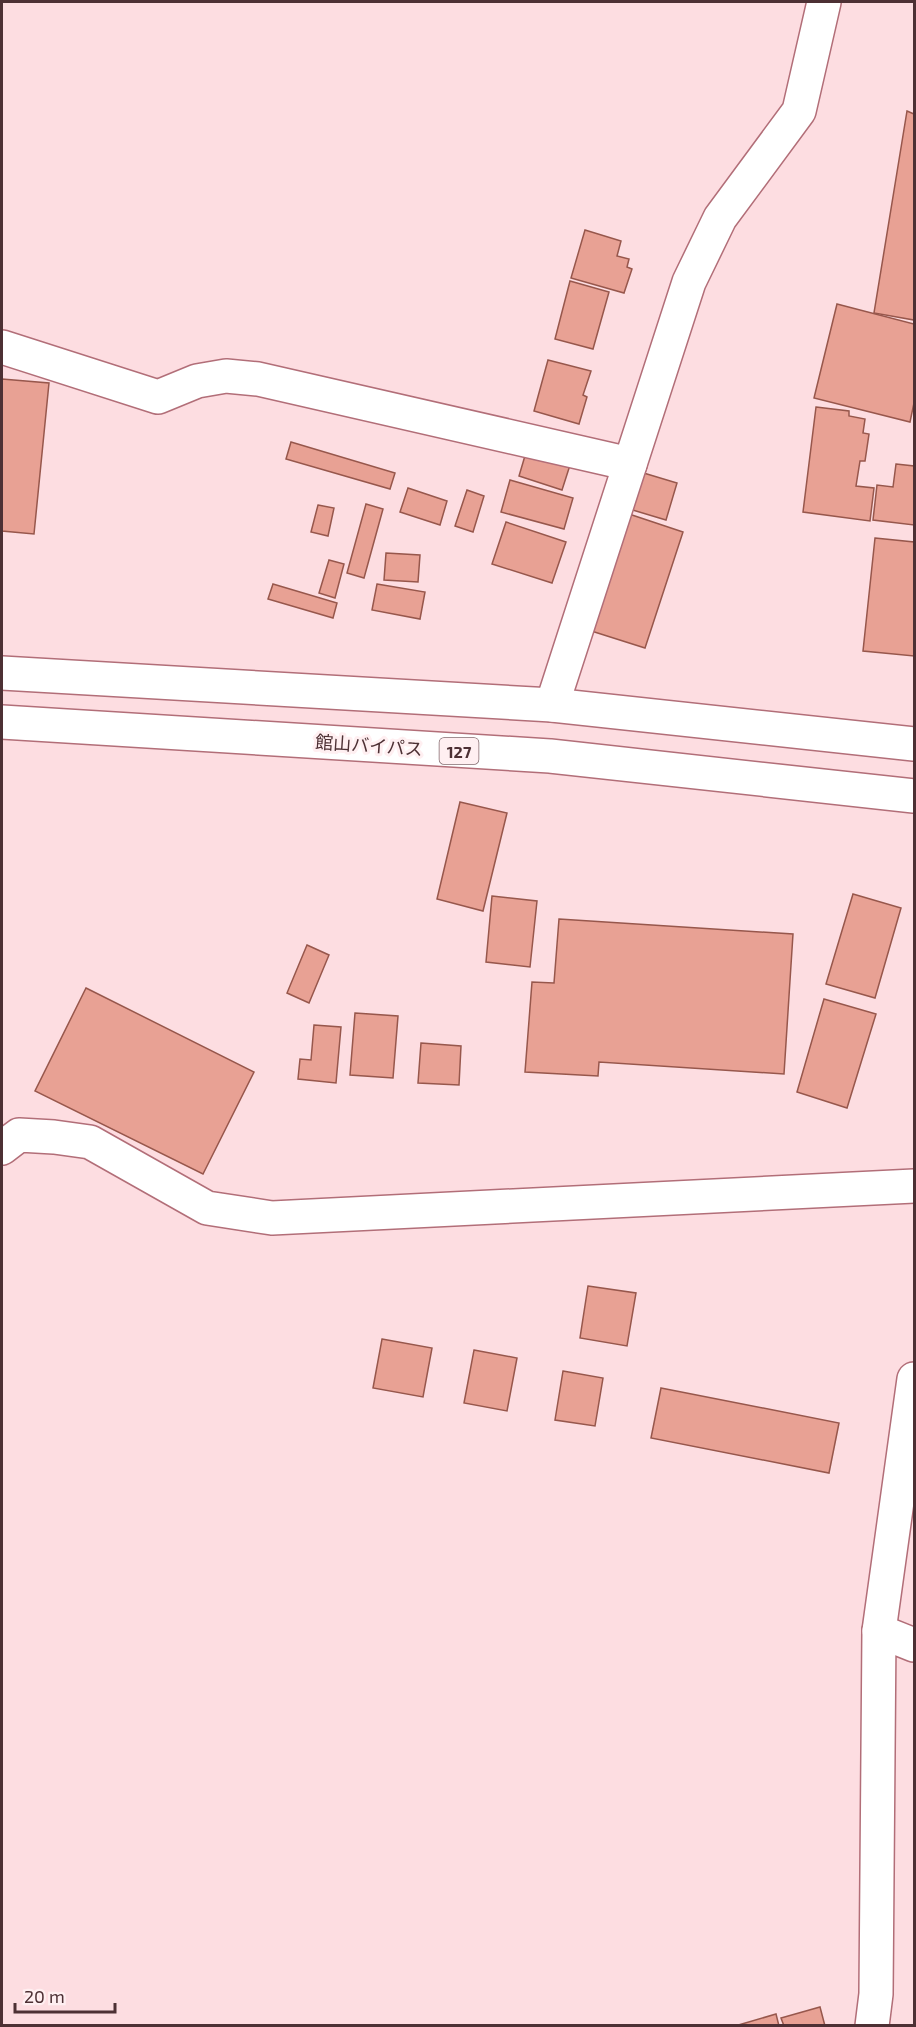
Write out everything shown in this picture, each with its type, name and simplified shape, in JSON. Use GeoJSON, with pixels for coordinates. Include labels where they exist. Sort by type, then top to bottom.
{"type":"FeatureCollection","features":[{"type":"Feature","properties":{"kind":"main road"},"geometry":{"type":"LineString","coordinates":[[552,705],[689,282],[720,218],[799,111],[824,2]]}},
{"type":"Feature","properties":{"kind":"main road"},"geometry":{"type":"LineString","coordinates":[[2,347],[158,397],[197,381],[226,376],[258,379],[630,464]]}},
{"type":"Feature","properties":{"kind":"main road"},"geometry":{"type":"LineString","coordinates":[[2,673],[552,705],[915,744]]}},
{"type":"Feature","properties":{"kind":"main road","name":"館山バイパス"},"geometry":{"type":"LineString","coordinates":[[2,722],[550,756],[915,796]]}},
{"type":"Feature","properties":{"kind":"main road"},"geometry":{"type":"LineString","coordinates":[[2,1148],[19,1135],[90,1142],[207,1208],[272,1218],[915,1186]]}},
{"type":"Feature","properties":{"kind":"main road"},"geometry":{"type":"LineString","coordinates":[[872,2025],[876,1994],[879,1631],[915,1379]]}},
{"type":"Feature","properties":{"kind":"main road"},"geometry":{"type":"LineString","coordinates":[[879,1631],[915,1645]]}},
{"type":"Feature","properties":{"kind":"building"},"geometry":{"type":"Polygon","coordinates":[[[907,111],[914,114],[914,320],[874,313],[907,111]]]}},
{"type":"Feature","properties":{"kind":"building"},"geometry":{"type":"Polygon","coordinates":[[[585,230],[621,241],[617,256],[629,259],[627,267],[632,269],[624,293],[571,278],[585,230]]]}},
{"type":"Feature","properties":{"kind":"building"},"geometry":{"type":"Polygon","coordinates":[[[570,281],[609,292],[593,349],[555,339],[570,281]]]}},
{"type":"Feature","properties":{"kind":"building"},"geometry":{"type":"Polygon","coordinates":[[[837,304],[914,324],[914,403],[910,422],[814,398],[837,304]]]}},
{"type":"Feature","properties":{"kind":"building"},"geometry":{"type":"Polygon","coordinates":[[[548,360],[591,371],[583,395],[587,397],[579,424],[534,411],[548,360]]]}},
{"type":"Feature","properties":{"kind":"building"},"geometry":{"type":"Polygon","coordinates":[[[2,379],[49,383],[34,534],[2,531],[2,379]]]}},
{"type":"Feature","properties":{"kind":"building"},"geometry":{"type":"Polygon","coordinates":[[[816,407],[849,411],[849,416],[865,419],[863,433],[869,434],[865,461],[860,461],[856,486],[874,488],[870,521],[803,512],[816,407]]]}},
{"type":"Feature","properties":{"kind":"building"},"geometry":{"type":"Polygon","coordinates":[[[291,442],[395,473],[390,489],[286,459],[291,442]]]}},
{"type":"Feature","properties":{"kind":"building"},"geometry":{"type":"Polygon","coordinates":[[[527,449],[571,462],[562,490],[519,476],[527,449]]]}},
{"type":"Feature","properties":{"kind":"building"},"geometry":{"type":"Polygon","coordinates":[[[896,464],[914,466],[914,525],[873,520],[877,485],[893,487],[896,464]]]}},
{"type":"Feature","properties":{"kind":"building"},"geometry":{"type":"Polygon","coordinates":[[[637,471],[677,483],[666,520],[626,508],[637,471]]]}},
{"type":"Feature","properties":{"kind":"building"},"geometry":{"type":"Polygon","coordinates":[[[510,480],[573,498],[564,529],[501,512],[510,480]]]}},
{"type":"Feature","properties":{"kind":"building"},"geometry":{"type":"Polygon","coordinates":[[[408,488],[447,501],[440,525],[400,512],[408,488]]]}},
{"type":"Feature","properties":{"kind":"building"},"geometry":{"type":"Polygon","coordinates":[[[467,490],[484,496],[473,532],[455,526],[467,490]]]}},
{"type":"Feature","properties":{"kind":"building"},"geometry":{"type":"Polygon","coordinates":[[[366,504],[383,509],[364,578],[347,573],[366,504]]]}},
{"type":"Feature","properties":{"kind":"building"},"geometry":{"type":"Polygon","coordinates":[[[318,505],[334,508],[328,536],[311,532],[318,505]]]}},
{"type":"Feature","properties":{"kind":"building"},"geometry":{"type":"Polygon","coordinates":[[[623,512],[683,532],[645,648],[585,629],[623,512]]]}},
{"type":"Feature","properties":{"kind":"building"},"geometry":{"type":"Polygon","coordinates":[[[506,522],[566,542],[552,583],[492,564],[506,522]]]}},
{"type":"Feature","properties":{"kind":"building"},"geometry":{"type":"Polygon","coordinates":[[[875,538],[914,542],[914,656],[863,651],[875,538]]]}},
{"type":"Feature","properties":{"kind":"building"},"geometry":{"type":"Polygon","coordinates":[[[386,553],[420,555],[418,582],[384,580],[386,553]]]}},
{"type":"Feature","properties":{"kind":"building"},"geometry":{"type":"Polygon","coordinates":[[[329,560],[344,564],[335,598],[319,593],[329,560]]]}},
{"type":"Feature","properties":{"kind":"building"},"geometry":{"type":"Polygon","coordinates":[[[273,584],[337,603],[333,618],[268,599],[273,584]]]}},
{"type":"Feature","properties":{"kind":"building"},"geometry":{"type":"Polygon","coordinates":[[[377,584],[425,592],[420,619],[372,610],[377,584]]]}},
{"type":"Feature","properties":{"kind":"building"},"geometry":{"type":"Polygon","coordinates":[[[460,802],[507,813],[483,911],[437,899],[460,802]]]}},
{"type":"Feature","properties":{"kind":"building"},"geometry":{"type":"Polygon","coordinates":[[[853,894],[901,908],[875,998],[826,984],[853,894]]]}},
{"type":"Feature","properties":{"kind":"building"},"geometry":{"type":"Polygon","coordinates":[[[492,896],[537,901],[530,967],[486,962],[492,896]]]}},
{"type":"Feature","properties":{"kind":"building"},"geometry":{"type":"Polygon","coordinates":[[[559,919],[793,934],[784,1074],[599,1062],[598,1076],[525,1072],[532,982],[554,983],[559,919]]]}},
{"type":"Feature","properties":{"kind":"building"},"geometry":{"type":"Polygon","coordinates":[[[307,945],[329,955],[309,1003],[287,993],[307,945]]]}},
{"type":"Feature","properties":{"kind":"building"},"geometry":{"type":"Polygon","coordinates":[[[86,988],[254,1072],[203,1174],[35,1091],[86,988]]]}},
{"type":"Feature","properties":{"kind":"building"},"geometry":{"type":"Polygon","coordinates":[[[824,999],[876,1014],[847,1108],[797,1092],[824,999]]]}},
{"type":"Feature","properties":{"kind":"building"},"geometry":{"type":"Polygon","coordinates":[[[355,1013],[398,1016],[393,1078],[350,1075],[355,1013]]]}},
{"type":"Feature","properties":{"kind":"building"},"geometry":{"type":"Polygon","coordinates":[[[314,1025],[341,1027],[336,1083],[298,1079],[300,1059],[311,1060],[314,1025]]]}},
{"type":"Feature","properties":{"kind":"building"},"geometry":{"type":"Polygon","coordinates":[[[421,1043],[461,1046],[459,1085],[418,1083],[421,1043]]]}},
{"type":"Feature","properties":{"kind":"building"},"geometry":{"type":"Polygon","coordinates":[[[588,1286],[636,1293],[627,1346],[580,1338],[588,1286]]]}},
{"type":"Feature","properties":{"kind":"building"},"geometry":{"type":"Polygon","coordinates":[[[382,1339],[432,1348],[423,1397],[373,1388],[382,1339]]]}},
{"type":"Feature","properties":{"kind":"building"},"geometry":{"type":"Polygon","coordinates":[[[474,1350],[517,1358],[507,1411],[464,1403],[474,1350]]]}},
{"type":"Feature","properties":{"kind":"building"},"geometry":{"type":"Polygon","coordinates":[[[563,1371],[603,1378],[595,1426],[555,1420],[563,1371]]]}},
{"type":"Feature","properties":{"kind":"building"},"geometry":{"type":"Polygon","coordinates":[[[661,1388],[839,1423],[829,1473],[651,1438],[661,1388]]]}},
{"type":"Feature","properties":{"kind":"building"},"geometry":{"type":"Polygon","coordinates":[[[820,2007],[825,2026],[784,2026],[781,2018],[820,2007]]]}},
{"type":"Feature","properties":{"kind":"building"},"geometry":{"type":"Polygon","coordinates":[[[776,2014],[779,2026],[735,2026],[776,2014]]]}}]}
